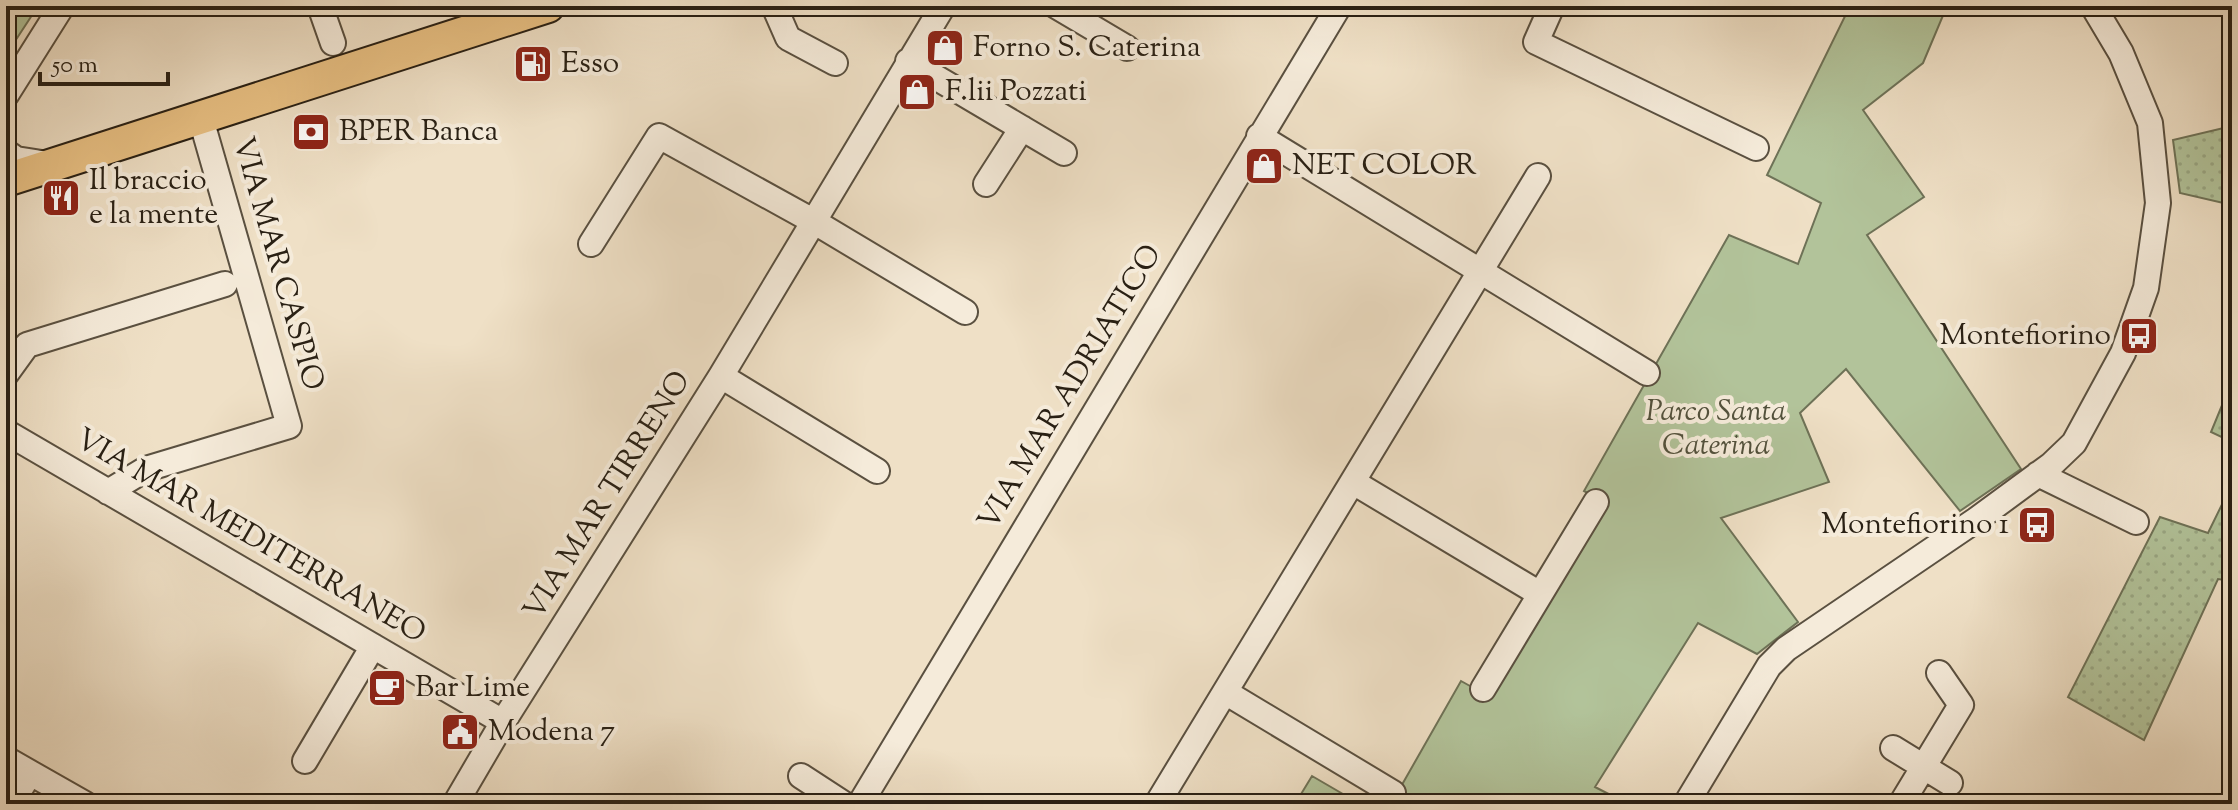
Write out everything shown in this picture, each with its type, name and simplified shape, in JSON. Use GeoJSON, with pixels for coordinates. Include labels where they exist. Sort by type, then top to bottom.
{"type":"FeatureCollection","features":[{"type":"Feature","properties":{"kind":"main road"},"geometry":{"type":"LineString","coordinates":[[6,180],[201,119],[511,12],[548,6]]}},
{"type":"Feature","properties":{"kind":"street"},"geometry":{"type":"LineString","coordinates":[[6,95],[62,6]]}},
{"type":"Feature","properties":{"kind":"street"},"geometry":{"type":"LineString","coordinates":[[320,6],[333,43]]}},
{"type":"Feature","properties":{"kind":"street"},"geometry":{"type":"LineString","coordinates":[[774,6],[788,38],[835,63]]}},
{"type":"Feature","properties":{"kind":"street","name":"VIA MAR TIRRENO"},"geometry":{"type":"LineString","coordinates":[[455,804],[503,722],[721,376],[943,6]]}},
{"type":"Feature","properties":{"kind":"street"},"geometry":{"type":"LineString","coordinates":[[1056,6],[1127,48]]}},
{"type":"Feature","properties":{"kind":"street","name":"VIA MAR ADRIATICO"},"geometry":{"type":"LineString","coordinates":[[860,804],[1339,6]]}},
{"type":"Feature","properties":{"kind":"street"},"geometry":{"type":"LineString","coordinates":[[1552,6],[1536,42],[1756,148]]}},
{"type":"Feature","properties":{"kind":"street"},"geometry":{"type":"LineString","coordinates":[[1686,804],[1769,666],[1786,649],[1976,520],[2074,443],[2123,353],[2146,288],[2158,203],[2150,123],[2121,53],[2093,6]]}},
{"type":"Feature","properties":{"kind":"street"},"geometry":{"type":"LineString","coordinates":[[908,61],[1064,153]]}},
{"type":"Feature","properties":{"kind":"street","name":"VIA MAR CASPIO"},"geometry":{"type":"LineString","coordinates":[[108,492],[146,469],[289,426],[201,119]]}},
{"type":"Feature","properties":{"kind":"street"},"geometry":{"type":"LineString","coordinates":[[986,184],[1022,128]]}},
{"type":"Feature","properties":{"kind":"street"},"geometry":{"type":"LineString","coordinates":[[591,244],[659,136],[813,221],[965,312]]}},
{"type":"Feature","properties":{"kind":"street"},"geometry":{"type":"LineString","coordinates":[[1259,136],[1647,373]]}},
{"type":"Feature","properties":{"kind":"street"},"geometry":{"type":"LineString","coordinates":[[6,152],[16,159],[54,165]]}},
{"type":"Feature","properties":{"kind":"street"},"geometry":{"type":"LineString","coordinates":[[1157,804],[1538,176]]}},
{"type":"Feature","properties":{"kind":"street"},"geometry":{"type":"LineString","coordinates":[[6,374],[27,345],[225,284]]}},
{"type":"Feature","properties":{"kind":"street"},"geometry":{"type":"LineString","coordinates":[[721,376],[877,471]]}},
{"type":"Feature","properties":{"kind":"street","name":"VIA MAR MEDITERRANEO"},"geometry":{"type":"LineString","coordinates":[[6,432],[503,722]]}},
{"type":"Feature","properties":{"kind":"street"},"geometry":{"type":"LineString","coordinates":[[2038,474],[2136,522]]}},
{"type":"Feature","properties":{"kind":"street"},"geometry":{"type":"LineString","coordinates":[[1353,482],[1540,594]]}},
{"type":"Feature","properties":{"kind":"street"},"geometry":{"type":"LineString","coordinates":[[1483,689],[1596,502]]}},
{"type":"Feature","properties":{"kind":"street"},"geometry":{"type":"LineString","coordinates":[[305,761],[373,646]]}},
{"type":"Feature","properties":{"kind":"street"},"geometry":{"type":"LineString","coordinates":[[1901,804],[1961,705],[1939,673]]}},
{"type":"Feature","properties":{"kind":"street"},"geometry":{"type":"LineString","coordinates":[[1225,692],[1393,793]]}},
{"type":"Feature","properties":{"kind":"street"},"geometry":{"type":"LineString","coordinates":[[1893,748],[1950,783]]}},
{"type":"Feature","properties":{"kind":"street"},"geometry":{"type":"LineString","coordinates":[[6,759],[85,804]]}},
{"type":"Feature","properties":{"kind":"street"},"geometry":{"type":"LineString","coordinates":[[11,804],[30,773]]}},
{"type":"Feature","properties":{"kind":"street"},"geometry":{"type":"LineString","coordinates":[[801,776],[844,804]]}},
{"type":"Feature","properties":{"kind":"green space"},"geometry":{"type":"Polygon","coordinates":[[[6,6],[38,6],[6,55],[6,6]]]}},
{"type":"Feature","properties":{"kind":"green space","name":"Parco Santa Caterina"},"geometry":{"type":"Polygon","coordinates":[[[1850,6],[1947,6],[1923,63],[1863,110],[1924,197],[1867,235],[2021,469],[1960,511],[1846,369],[1800,413],[1829,482],[1721,518],[1798,622],[1757,654],[1698,623],[1595,787],[1628,804],[1391,804],[1461,681],[1488,696],[1605,502],[1584,491],[1729,235],[1798,264],[1821,203],[1767,175],[1850,6]]]}},
{"type":"Feature","properties":{"kind":"green space"},"geometry":{"type":"Polygon","coordinates":[[[2232,126],[2232,205],[2180,193],[2173,140],[2232,126]]]}},
{"type":"Feature","properties":{"kind":"green space"},"geometry":{"type":"Polygon","coordinates":[[[2232,381],[2232,442],[2211,432],[2232,381]]]}},
{"type":"Feature","properties":{"kind":"green space"},"geometry":{"type":"Polygon","coordinates":[[[2232,484],[2232,581],[2218,579],[2144,740],[2068,697],[2160,517],[2208,533],[2232,484]]]}},
{"type":"Feature","properties":{"kind":"green space"},"geometry":{"type":"Polygon","coordinates":[[[1312,776],[1360,804],[1295,804],[1312,776]]]}},
{"type":"Feature","properties":{"kind":"place","name":"Forno S. Caterina"},"geometry":{"type":"Point","coordinates":[945,48]}},
{"type":"Feature","properties":{"kind":"place","name":"Esso"},"geometry":{"type":"Point","coordinates":[533,64]}},
{"type":"Feature","properties":{"kind":"place","name":"F.lii Pozzati"},"geometry":{"type":"Point","coordinates":[917,92]}},
{"type":"Feature","properties":{"kind":"place","name":"BPER Banca"},"geometry":{"type":"Point","coordinates":[311,132]}},
{"type":"Feature","properties":{"kind":"place","name":"NET COLOR"},"geometry":{"type":"Point","coordinates":[1264,166]}},
{"type":"Feature","properties":{"kind":"place","name":"Il braccio e la mente"},"geometry":{"type":"Point","coordinates":[61,198]}},
{"type":"Feature","properties":{"kind":"place","name":"Montefiorino"},"geometry":{"type":"Point","coordinates":[2139,336]}},
{"type":"Feature","properties":{"kind":"place","name":"Montefiorino 1"},"geometry":{"type":"Point","coordinates":[2037,525]}},
{"type":"Feature","properties":{"kind":"place","name":"Bar Lime"},"geometry":{"type":"Point","coordinates":[387,688]}},
{"type":"Feature","properties":{"kind":"place","name":"Modena 7"},"geometry":{"type":"Point","coordinates":[460,732]}}]}
